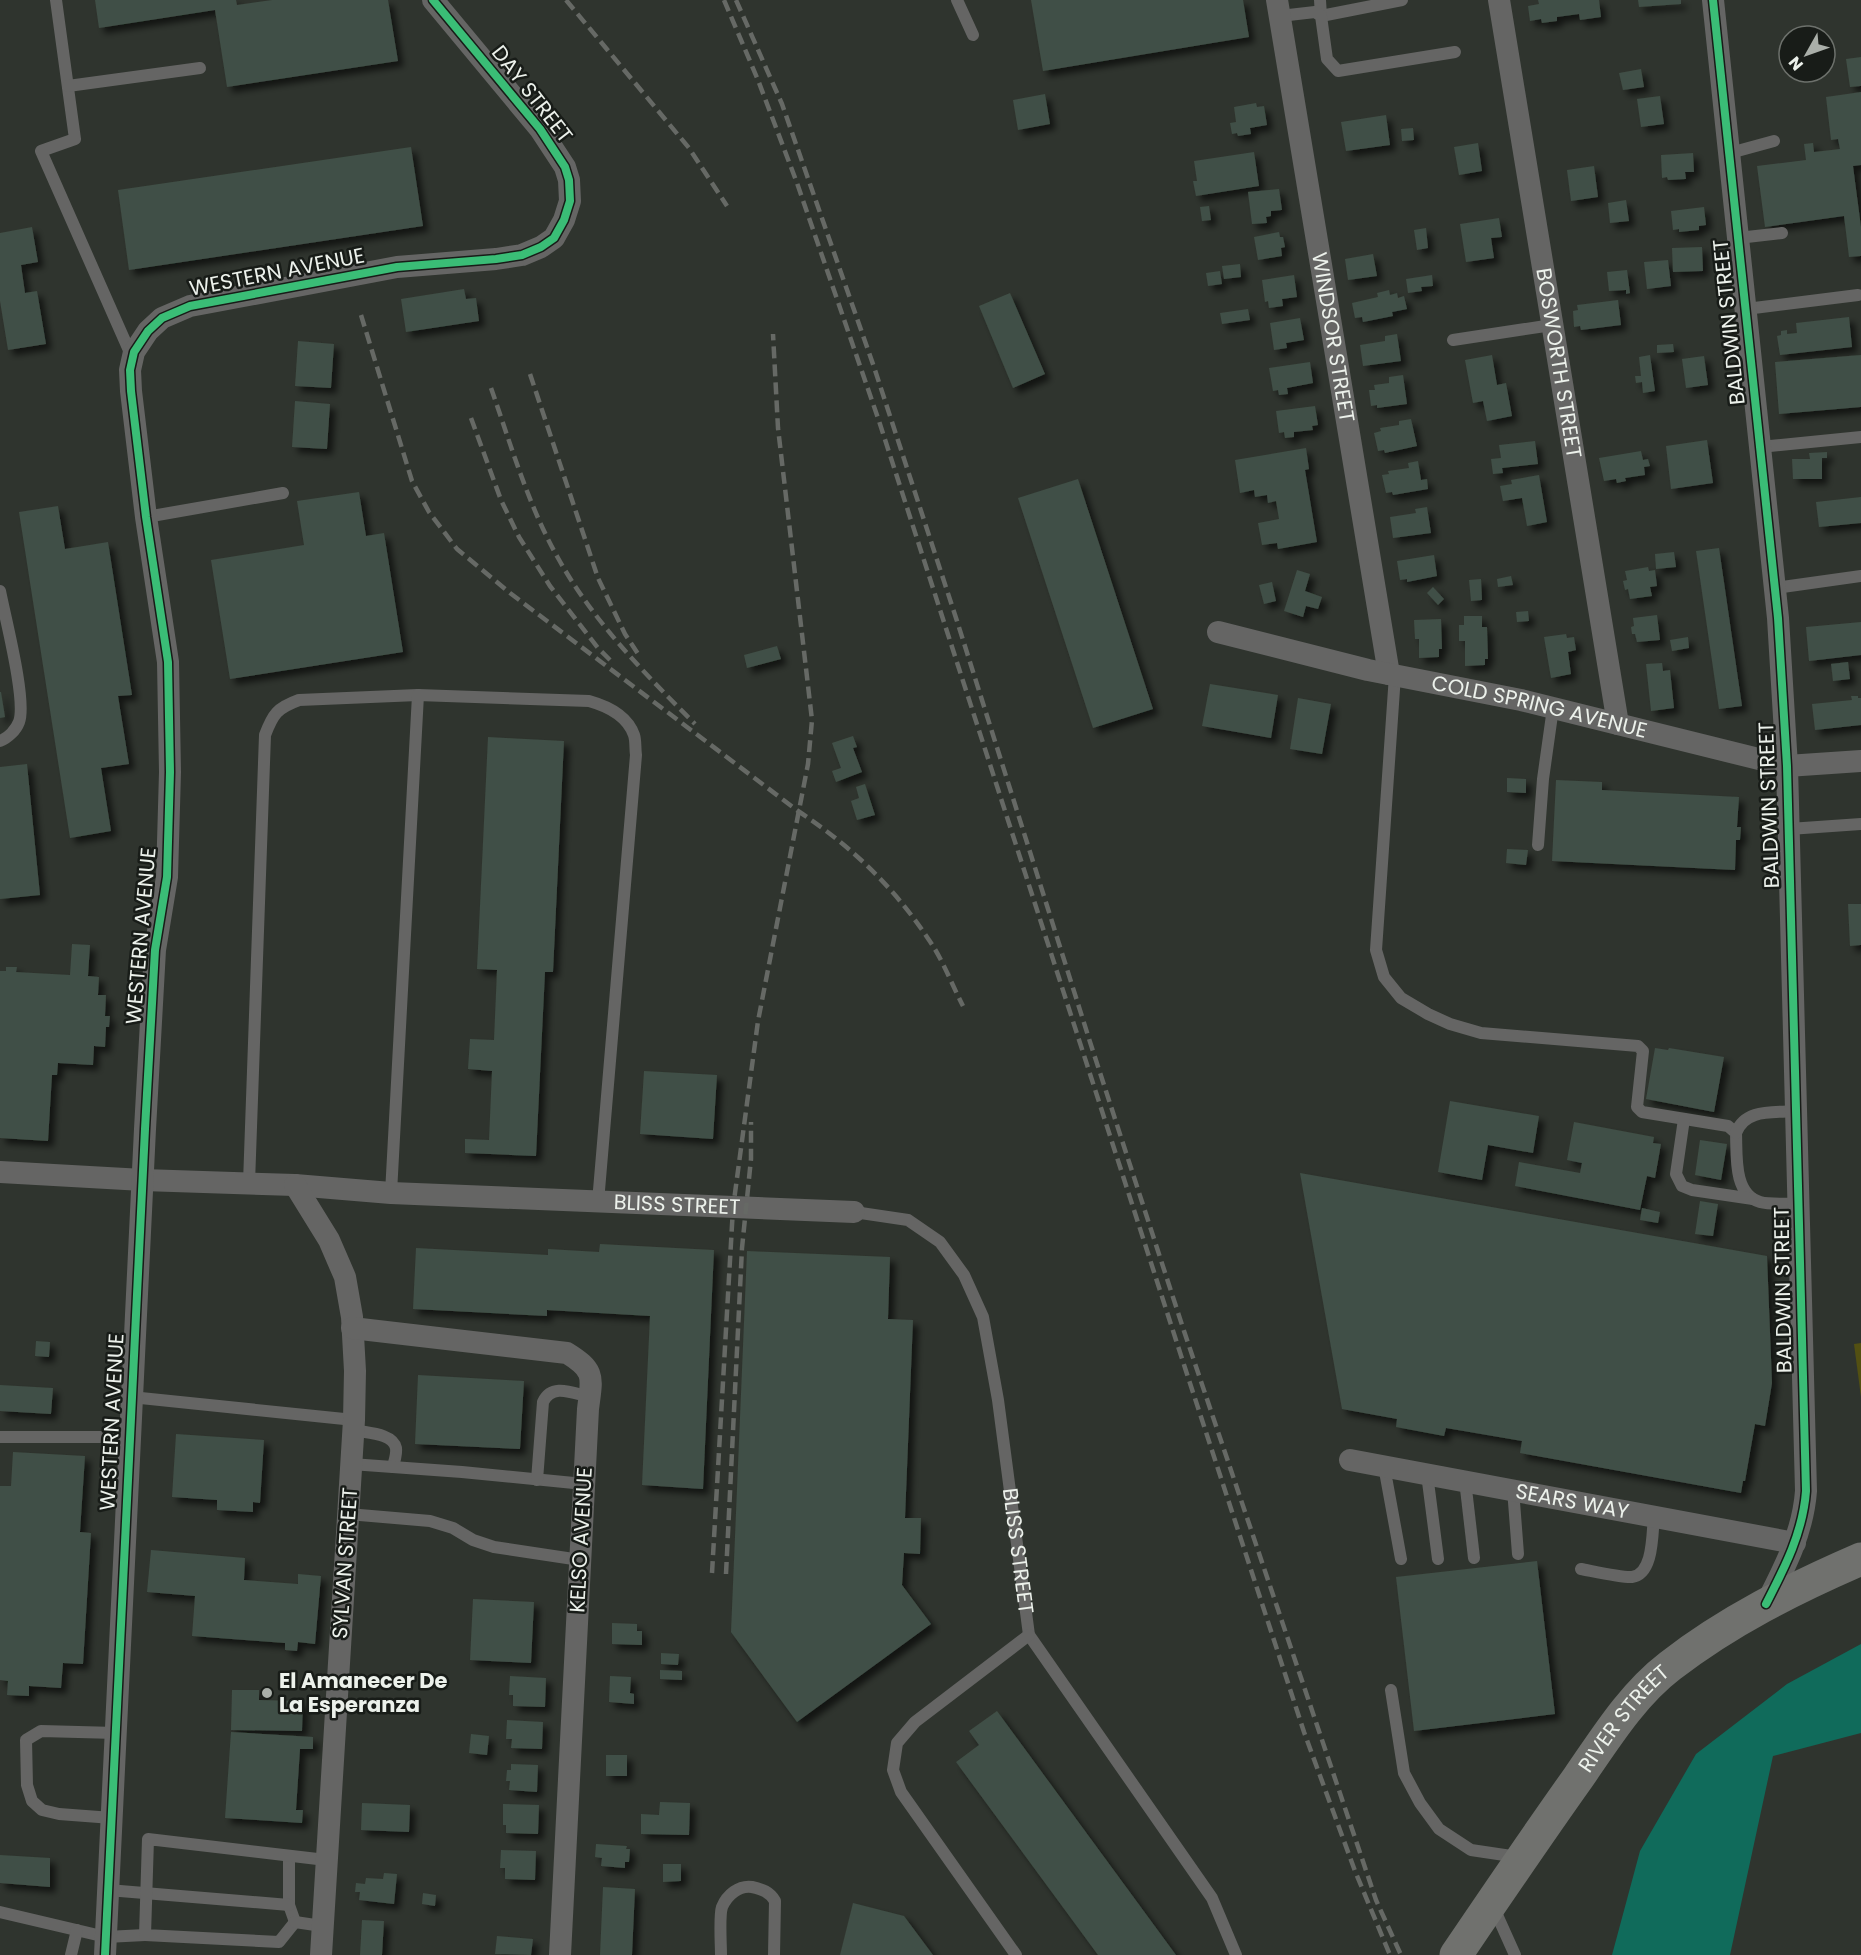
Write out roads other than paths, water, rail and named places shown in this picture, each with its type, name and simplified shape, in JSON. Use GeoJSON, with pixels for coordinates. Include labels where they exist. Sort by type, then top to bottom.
{"type":"FeatureCollection","features":[{"type":"Feature","properties":{"kind":"main road","name":"RIVER STREET"},"geometry":{"type":"LineString","coordinates":[[1456,1955],[1595,1753],[1645,1690],[1670,1666],[1728,1627],[1766,1604],[1861,1559]]}},
{"type":"Feature","properties":{"kind":"street","name":"DAY STREET"},"geometry":{"type":"LineString","coordinates":[[433,0],[540,129],[565,167],[569,180],[570,201],[564,220],[560,230],[548,243],[522,255],[468,261]]}},
{"type":"Feature","properties":{"kind":"street","name":"BOSWORTH STREET"},"geometry":{"type":"LineString","coordinates":[[1499,0],[1618,724]]}},
{"type":"Feature","properties":{"kind":"street","name":"BALDWIN STREET"},"geometry":{"type":"LineString","coordinates":[[1713,0],[1775,588],[1787,766],[1806,1491],[1805,1510],[1795,1543],[1766,1604]]}},
{"type":"Feature","properties":{"kind":"street","name":"WINDSOR STREET"},"geometry":{"type":"LineString","coordinates":[[1278,8],[1392,675]]}},
{"type":"Feature","properties":{"kind":"street","name":"WESTERN AVENUE"},"geometry":{"type":"LineString","coordinates":[[105,1946],[142,1180],[155,950],[167,877],[170,772],[168,662],[131,391],[132,357],[154,324],[190,306],[397,267],[468,261]]}},
{"type":"Feature","properties":{"kind":"street","name":"COLD SPRING AVENUE"},"geometry":{"type":"LineString","coordinates":[[1218,632],[1392,675],[1553,708],[1787,766],[1861,761]]}},
{"type":"Feature","properties":{"kind":"street","name":"BLISS STREET"},"geometry":{"type":"LineString","coordinates":[[0,1172],[295,1185],[391,1193],[854,1212]]}},
{"type":"Feature","properties":{"kind":"street","name":"SYLVAN STREET"},"geometry":{"type":"LineString","coordinates":[[295,1185],[322,1228],[340,1264],[348,1292],[355,1371],[354,1425],[321,1955]]}},
{"type":"Feature","properties":{"kind":"street","name":"KELSO AVENUE"},"geometry":{"type":"LineString","coordinates":[[352,1328],[567,1353],[585,1364],[592,1381],[584,1484],[560,1955]]}},
{"type":"Feature","properties":{"kind":"street","name":"SEARS WAY"},"geometry":{"type":"LineString","coordinates":[[1350,1460],[1795,1543]]}},
{"type":"Feature","properties":{"kind":"lane"},"geometry":{"type":"LineString","coordinates":[[56,0],[75,139],[41,151],[132,357]]}},
{"type":"Feature","properties":{"kind":"lane"},"geometry":{"type":"LineString","coordinates":[[957,0],[974,35]]}},
{"type":"Feature","properties":{"kind":"lane"},"geometry":{"type":"LineString","coordinates":[[1320,0],[1327,59],[1338,71],[1455,52]]}},
{"type":"Feature","properties":{"kind":"lane"},"geometry":{"type":"LineString","coordinates":[[1278,8],[1315,12],[1321,16],[1402,0]]}},
{"type":"Feature","properties":{"kind":"lane"},"geometry":{"type":"LineString","coordinates":[[68,86],[200,68]]}},
{"type":"Feature","properties":{"kind":"lane"},"geometry":{"type":"LineString","coordinates":[[1730,153],[1774,141]]}},
{"type":"Feature","properties":{"kind":"lane"},"geometry":{"type":"LineString","coordinates":[[1738,238],[1782,233]]}},
{"type":"Feature","properties":{"kind":"lane"},"geometry":{"type":"LineString","coordinates":[[1746,309],[1858,295]]}},
{"type":"Feature","properties":{"kind":"lane"},"geometry":{"type":"LineString","coordinates":[[1453,340],[1552,325]]}},
{"type":"Feature","properties":{"kind":"lane"},"geometry":{"type":"LineString","coordinates":[[1760,447],[1861,438]]}},
{"type":"Feature","properties":{"kind":"lane"},"geometry":{"type":"LineString","coordinates":[[147,517],[283,493]]}},
{"type":"Feature","properties":{"kind":"lane"},"geometry":{"type":"LineString","coordinates":[[1775,588],[1861,576]]}},
{"type":"Feature","properties":{"kind":"lane"},"geometry":{"type":"LineString","coordinates":[[0,591],[22,701],[19,722],[7,739],[0,741]]}},
{"type":"Feature","properties":{"kind":"lane"},"geometry":{"type":"LineString","coordinates":[[1392,675],[1376,950],[1384,977],[1401,998],[1428,1014],[1450,1024],[1481,1033],[1638,1046],[1643,1051],[1637,1107],[1642,1112],[1728,1126],[1736,1133]]}},
{"type":"Feature","properties":{"kind":"lane"},"geometry":{"type":"LineString","coordinates":[[391,1193],[418,695]]}},
{"type":"Feature","properties":{"kind":"lane"},"geometry":{"type":"LineString","coordinates":[[249,1184],[265,735],[272,716],[284,705],[299,700],[418,695],[589,700],[621,716],[634,735],[636,755],[598,1202]]}},
{"type":"Feature","properties":{"kind":"lane"},"geometry":{"type":"LineString","coordinates":[[1538,845],[1543,779],[1553,708]]}},
{"type":"Feature","properties":{"kind":"lane"},"geometry":{"type":"LineString","coordinates":[[1789,829],[1861,824]]}},
{"type":"Feature","properties":{"kind":"lane"},"geometry":{"type":"LineString","coordinates":[[1752,1199],[1741,1185],[1736,1154],[1736,1133],[1742,1121],[1756,1114],[1796,1111]]}},
{"type":"Feature","properties":{"kind":"lane"},"geometry":{"type":"LineString","coordinates":[[1684,1119],[1676,1174],[1682,1186],[1692,1190],[1761,1202],[1798,1204]]}},
{"type":"Feature","properties":{"kind":"lane","name":"BLISS STREET"},"geometry":{"type":"LineString","coordinates":[[854,1212],[908,1220],[940,1242],[964,1275],[983,1317],[998,1400],[1029,1635],[1212,1898],[1236,1955]]}},
{"type":"Feature","properties":{"kind":"lane"},"geometry":{"type":"LineString","coordinates":[[537,1480],[543,1402],[546,1394],[554,1391],[590,1397]]}},
{"type":"Feature","properties":{"kind":"lane"},"geometry":{"type":"LineString","coordinates":[[131,1397],[354,1425],[388,1437],[393,1442],[396,1449],[393,1467]]}},
{"type":"Feature","properties":{"kind":"lane"},"geometry":{"type":"LineString","coordinates":[[0,1437],[130,1437]]}},
{"type":"Feature","properties":{"kind":"lane"},"geometry":{"type":"LineString","coordinates":[[351,1464],[584,1484]]}},
{"type":"Feature","properties":{"kind":"lane"},"geometry":{"type":"LineString","coordinates":[[1384,1466],[1401,1559]]}},
{"type":"Feature","properties":{"kind":"lane"},"geometry":{"type":"LineString","coordinates":[[1427,1474],[1438,1559]]}},
{"type":"Feature","properties":{"kind":"lane"},"geometry":{"type":"LineString","coordinates":[[1465,1480],[1474,1558]]}},
{"type":"Feature","properties":{"kind":"lane"},"geometry":{"type":"LineString","coordinates":[[1513,1489],[1518,1554]]}},
{"type":"Feature","properties":{"kind":"lane"},"geometry":{"type":"LineString","coordinates":[[348,1514],[430,1521],[453,1528],[473,1540],[494,1546],[580,1560]]}},
{"type":"Feature","properties":{"kind":"lane"},"geometry":{"type":"LineString","coordinates":[[1581,1569],[1631,1577],[1642,1573],[1648,1565],[1654,1516]]}},
{"type":"Feature","properties":{"kind":"lane","name":"BLISS STREET"},"geometry":{"type":"LineString","coordinates":[[1016,1955],[901,1792],[893,1770],[897,1743],[915,1722],[1029,1635]]}},
{"type":"Feature","properties":{"kind":"lane"},"geometry":{"type":"LineString","coordinates":[[1391,1690],[1404,1773],[1419,1803],[1439,1829],[1471,1850],[1522,1858]]}},
{"type":"Feature","properties":{"kind":"lane"},"geometry":{"type":"LineString","coordinates":[[112,1818],[59,1814],[42,1810],[32,1801],[27,1785],[26,1740],[41,1731],[116,1733]]}},
{"type":"Feature","properties":{"kind":"lane"},"geometry":{"type":"LineString","coordinates":[[145,1935],[148,1839],[326,1860]]}},
{"type":"Feature","properties":{"kind":"lane"},"geometry":{"type":"LineString","coordinates":[[289,1856],[289,1905],[295,1922]]}},
{"type":"Feature","properties":{"kind":"lane"},"geometry":{"type":"LineString","coordinates":[[721,1955],[722,1908],[737,1889],[749,1887],[767,1891],[775,1901],[774,1955]]}},
{"type":"Feature","properties":{"kind":"lane"},"geometry":{"type":"LineString","coordinates":[[108,1890],[289,1905]]}},
{"type":"Feature","properties":{"kind":"lane"},"geometry":{"type":"LineString","coordinates":[[1492,1902],[1515,1955]]}},
{"type":"Feature","properties":{"kind":"lane"},"geometry":{"type":"LineString","coordinates":[[0,1912],[76,1930],[105,1946],[145,1935],[279,1942],[295,1922]]}},
{"type":"Feature","properties":{"kind":"lane"},"geometry":{"type":"LineString","coordinates":[[295,1922],[322,1926]]}},
{"type":"Feature","properties":{"kind":"lane"},"geometry":{"type":"LineString","coordinates":[[71,1955],[76,1930]]}},
{"type":"Feature","properties":{"kind":"railway"},"geometry":{"type":"LineString","coordinates":[[566,0],[689,148],[727,206]]}},
{"type":"Feature","properties":{"kind":"railway"},"geometry":{"type":"LineString","coordinates":[[724,0],[758,80],[797,183],[879,421],[1304,1732],[1355,1871],[1390,1955]]}},
{"type":"Feature","properties":{"kind":"railway"},"geometry":{"type":"LineString","coordinates":[[736,0],[782,104],[874,367],[1184,1331],[1376,1900],[1401,1955]]}},
{"type":"Feature","properties":{"kind":"railway"},"geometry":{"type":"LineString","coordinates":[[361,315],[412,481],[429,512],[457,549],[510,593],[854,853],[901,902],[929,940],[963,1006]]}},
{"type":"Feature","properties":{"kind":"railway"},"geometry":{"type":"LineString","coordinates":[[712,1573],[733,1208],[758,1021],[808,764],[812,720],[778,428],[773,334]]}},
{"type":"Feature","properties":{"kind":"railway"},"geometry":{"type":"LineString","coordinates":[[530,374],[598,578],[625,634],[640,657]]}},
{"type":"Feature","properties":{"kind":"railway"},"geometry":{"type":"LineString","coordinates":[[491,388],[521,475],[547,538],[558,558],[587,603],[620,646],[695,724]]}},
{"type":"Feature","properties":{"kind":"railway"},"geometry":{"type":"LineString","coordinates":[[471,418],[501,500],[519,537],[550,586],[610,660]]}},
{"type":"Feature","properties":{"kind":"railway"},"geometry":{"type":"LineString","coordinates":[[726,1574],[742,1248],[751,1159],[751,1122]]}},
{"type":"Feature","properties":{"kind":"place","name":"El Amanecer De La Esperanza"},"geometry":{"type":"Point","coordinates":[267,1693]}}]}
